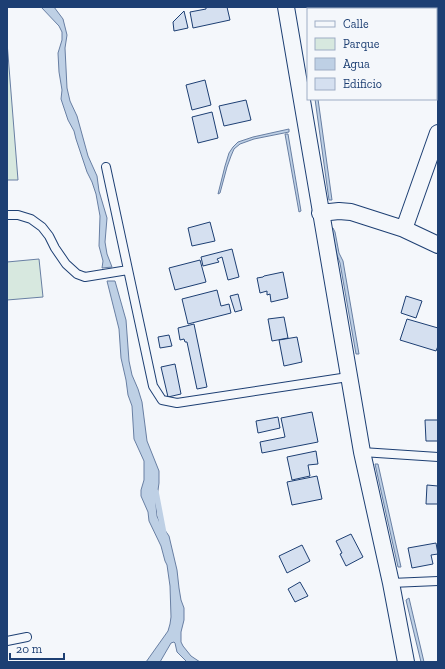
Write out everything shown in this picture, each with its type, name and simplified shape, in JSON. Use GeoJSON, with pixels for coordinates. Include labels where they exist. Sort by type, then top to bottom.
{"type":"FeatureCollection","features":[{"type":"Feature","properties":{"kind":"street"},"geometry":{"type":"LineString","coordinates":[[286,7],[348,377],[362,452],[391,583],[406,662]]}},
{"type":"Feature","properties":{"kind":"street"},"geometry":{"type":"LineString","coordinates":[[404,229],[438,132]]}},
{"type":"Feature","properties":{"kind":"street"},"geometry":{"type":"LineString","coordinates":[[320,213],[339,211],[351,212],[404,229],[438,245]]}},
{"type":"Feature","properties":{"kind":"lane"},"geometry":{"type":"LineString","coordinates":[[106,167],[153,386],[162,400],[177,403],[348,377]]}},
{"type":"Feature","properties":{"kind":"lane"},"geometry":{"type":"LineString","coordinates":[[7,215],[18,215],[31,219],[42,227],[66,264],[77,274],[85,277],[128,270]]}},
{"type":"Feature","properties":{"kind":"lane"},"geometry":{"type":"LineString","coordinates":[[362,452],[438,457]]}},
{"type":"Feature","properties":{"kind":"lane"},"geometry":{"type":"LineString","coordinates":[[391,583],[438,581]]}},
{"type":"Feature","properties":{"kind":"lane"},"geometry":{"type":"LineString","coordinates":[[7,641],[26,637]]}},
{"type":"Feature","properties":{"kind":"green space"},"geometry":{"type":"Polygon","coordinates":[[[7,42],[18,180],[7,180],[7,42]]]}},
{"type":"Feature","properties":{"kind":"green space"},"geometry":{"type":"Polygon","coordinates":[[[39,259],[43,297],[7,300],[7,262],[39,259]]]}},
{"type":"Feature","properties":{"kind":"water"},"geometry":{"type":"Polygon","coordinates":[[[41,7],[54,7],[63,19],[67,35],[65,48],[67,88],[70,101],[77,116],[88,156],[97,176],[99,191],[107,218],[105,242],[107,254],[112,267],[102,268],[103,261],[99,246],[100,216],[96,194],[61,99],[62,90],[58,53],[62,40],[62,32],[59,26],[41,7]]]}},
{"type":"Feature","properties":{"kind":"water"},"geometry":{"type":"Polygon","coordinates":[[[315,100],[318,100],[332,200],[329,200],[315,100]]]}},
{"type":"Feature","properties":{"kind":"water"},"geometry":{"type":"Polygon","coordinates":[[[289,129],[289,132],[254,139],[240,144],[234,149],[227,167],[220,193],[218,194],[229,153],[238,142],[289,129]]]}},
{"type":"Feature","properties":{"kind":"water"},"geometry":{"type":"Polygon","coordinates":[[[285,134],[288,134],[301,211],[299,212],[285,134]]]}},
{"type":"Feature","properties":{"kind":"water"},"geometry":{"type":"Polygon","coordinates":[[[331,228],[333,228],[335,232],[339,253],[343,261],[359,354],[356,354],[340,263],[331,228]]]}},
{"type":"Feature","properties":{"kind":"water"},"geometry":{"type":"Polygon","coordinates":[[[107,281],[115,281],[126,320],[129,361],[132,375],[142,402],[147,441],[159,471],[156,505],[157,516],[169,536],[177,570],[181,600],[184,608],[181,642],[191,656],[200,662],[187,662],[177,652],[174,642],[171,643],[160,662],[146,662],[168,631],[171,617],[170,586],[167,565],[161,546],[149,521],[148,512],[141,496],[144,480],[144,461],[134,439],[132,406],[128,395],[121,358],[119,329],[107,281]]]}},
{"type":"Feature","properties":{"kind":"water"},"geometry":{"type":"Polygon","coordinates":[[[375,464],[378,464],[401,567],[398,567],[375,464]]]}},
{"type":"Feature","properties":{"kind":"water"},"geometry":{"type":"Polygon","coordinates":[[[409,598],[424,662],[421,662],[406,600],[409,598]]]}},
{"type":"Feature","properties":{"kind":"building"},"geometry":{"type":"Polygon","coordinates":[[[206,7],[227,7],[230,20],[193,28],[190,12],[206,9],[206,7]]]}},
{"type":"Feature","properties":{"kind":"building"},"geometry":{"type":"Polygon","coordinates":[[[184,11],[188,28],[174,31],[173,22],[184,11]]]}},
{"type":"Feature","properties":{"kind":"building"},"geometry":{"type":"Polygon","coordinates":[[[205,80],[211,105],[192,110],[186,85],[205,80]]]}},
{"type":"Feature","properties":{"kind":"building"},"geometry":{"type":"Polygon","coordinates":[[[246,100],[251,120],[224,126],[219,106],[246,100]]]}},
{"type":"Feature","properties":{"kind":"building"},"geometry":{"type":"Polygon","coordinates":[[[212,112],[218,138],[198,143],[192,117],[212,112]]]}},
{"type":"Feature","properties":{"kind":"building"},"geometry":{"type":"Polygon","coordinates":[[[210,222],[215,241],[192,246],[188,228],[210,222]]]}},
{"type":"Feature","properties":{"kind":"building"},"geometry":{"type":"Polygon","coordinates":[[[232,249],[239,277],[228,280],[222,257],[217,259],[219,262],[203,266],[201,257],[232,249]]]}},
{"type":"Feature","properties":{"kind":"building"},"geometry":{"type":"Polygon","coordinates":[[[200,260],[206,282],[175,290],[169,268],[200,260]]]}},
{"type":"Feature","properties":{"kind":"building"},"geometry":{"type":"Polygon","coordinates":[[[283,272],[288,298],[271,302],[270,294],[267,295],[267,291],[260,293],[257,278],[283,272]]]}},
{"type":"Feature","properties":{"kind":"building"},"geometry":{"type":"Polygon","coordinates":[[[217,290],[221,306],[229,304],[231,313],[188,324],[182,299],[217,290]]]}},
{"type":"Feature","properties":{"kind":"building"},"geometry":{"type":"Polygon","coordinates":[[[238,294],[242,310],[235,312],[230,296],[238,294]]]}},
{"type":"Feature","properties":{"kind":"building"},"geometry":{"type":"Polygon","coordinates":[[[406,296],[422,301],[416,318],[401,313],[406,296]]]}},
{"type":"Feature","properties":{"kind":"building"},"geometry":{"type":"Polygon","coordinates":[[[284,317],[288,338],[272,341],[268,319],[284,317]]]}},
{"type":"Feature","properties":{"kind":"building"},"geometry":{"type":"Polygon","coordinates":[[[407,319],[438,328],[438,346],[436,351],[400,340],[407,319]]]}},
{"type":"Feature","properties":{"kind":"building"},"geometry":{"type":"Polygon","coordinates":[[[194,324],[207,387],[197,389],[187,342],[185,342],[184,339],[180,340],[178,328],[194,324]]]}},
{"type":"Feature","properties":{"kind":"building"},"geometry":{"type":"Polygon","coordinates":[[[169,335],[172,346],[160,348],[158,337],[169,335]]]}},
{"type":"Feature","properties":{"kind":"building"},"geometry":{"type":"Polygon","coordinates":[[[297,337],[302,362],[284,366],[279,340],[297,337]]]}},
{"type":"Feature","properties":{"kind":"building"},"geometry":{"type":"Polygon","coordinates":[[[175,364],[181,394],[168,397],[161,367],[175,364]]]}},
{"type":"Feature","properties":{"kind":"building"},"geometry":{"type":"Polygon","coordinates":[[[312,412],[318,442],[262,453],[260,442],[285,437],[281,418],[312,412]]]}},
{"type":"Feature","properties":{"kind":"building"},"geometry":{"type":"Polygon","coordinates":[[[278,417],[280,428],[258,433],[256,421],[278,417]]]}},
{"type":"Feature","properties":{"kind":"building"},"geometry":{"type":"Polygon","coordinates":[[[425,420],[438,420],[438,441],[426,441],[425,420]]]}},
{"type":"Feature","properties":{"kind":"building"},"geometry":{"type":"Polygon","coordinates":[[[316,451],[318,464],[308,465],[310,476],[292,480],[287,457],[316,451]]]}},
{"type":"Feature","properties":{"kind":"building"},"geometry":{"type":"Polygon","coordinates":[[[317,476],[322,499],[292,505],[287,482],[317,476]]]}},
{"type":"Feature","properties":{"kind":"building"},"geometry":{"type":"Polygon","coordinates":[[[427,485],[438,486],[438,504],[426,504],[427,485]]]}},
{"type":"Feature","properties":{"kind":"building"},"geometry":{"type":"Polygon","coordinates":[[[351,534],[363,557],[346,566],[336,541],[351,534]]]}},
{"type":"Feature","properties":{"kind":"building"},"geometry":{"type":"Polygon","coordinates":[[[436,543],[438,554],[431,555],[433,564],[412,568],[408,548],[436,543]]]}},
{"type":"Feature","properties":{"kind":"building"},"geometry":{"type":"Polygon","coordinates":[[[302,545],[310,561],[287,573],[279,556],[302,545]]]}},
{"type":"Feature","properties":{"kind":"building"},"geometry":{"type":"Polygon","coordinates":[[[300,582],[308,596],[295,602],[288,589],[300,582]]]}},
{"type":"Feature","properties":{"kind":"waterway"},"geometry":{"type":"LineString","coordinates":[[156,492],[164,534]]}}]}
